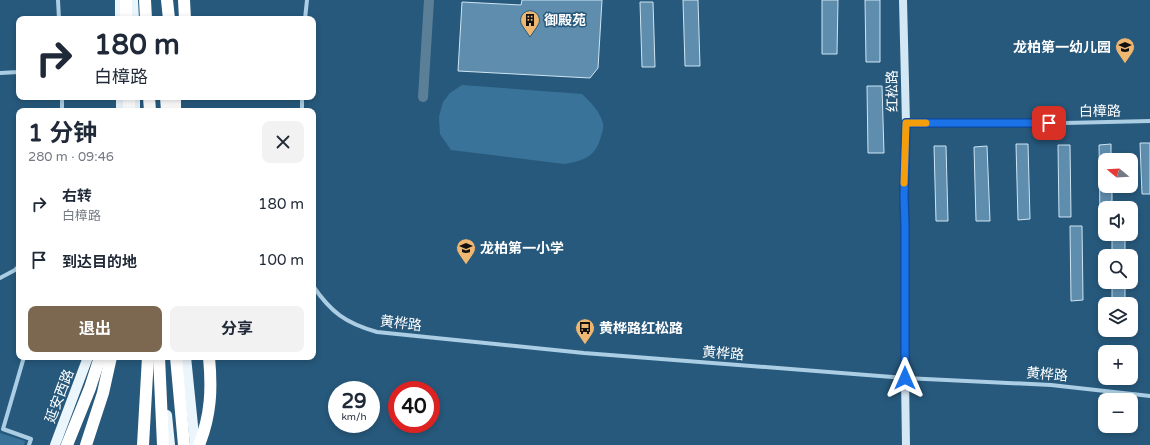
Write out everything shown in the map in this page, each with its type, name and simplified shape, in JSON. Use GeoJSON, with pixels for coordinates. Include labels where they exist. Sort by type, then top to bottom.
{"type":"FeatureCollection","features":[{"type":"Feature","properties":{"kind":"highway"},"geometry":{"type":"LineString","coordinates":[[126,0],[126,16]]}},
{"type":"Feature","properties":{"kind":"highway"},"geometry":{"type":"LineString","coordinates":[[145,0],[146,16]]}},
{"type":"Feature","properties":{"kind":"highway"},"geometry":{"type":"LineString","coordinates":[[163,0],[163,16]]}},
{"type":"Feature","properties":{"kind":"highway"},"geometry":{"type":"LineString","coordinates":[[167,0],[169,16]]}},
{"type":"Feature","properties":{"kind":"highway"},"geometry":{"type":"LineString","coordinates":[[185,0],[185,16]]}},
{"type":"Feature","properties":{"kind":"highway"},"geometry":{"type":"LineString","coordinates":[[66,445],[100,360]]}},
{"type":"Feature","properties":{"kind":"highway"},"geometry":{"type":"LineString","coordinates":[[86,445],[103,393],[110,360]]}},
{"type":"Feature","properties":{"kind":"highway"},"geometry":{"type":"LineString","coordinates":[[144,445],[148,360]]}},
{"type":"Feature","properties":{"kind":"highway"},"geometry":{"type":"LineString","coordinates":[[159,360],[163,445]]}},
{"type":"Feature","properties":{"kind":"highway"},"geometry":{"type":"LineString","coordinates":[[176,360],[180,445]]}},
{"type":"Feature","properties":{"kind":"highway"},"geometry":{"type":"LineString","coordinates":[[176,360],[184,445]]}},
{"type":"Feature","properties":{"kind":"highway"},"geometry":{"type":"LineString","coordinates":[[199,445],[206,428],[210,401],[209,360]]}},
{"type":"Feature","properties":{"kind":"main road"},"geometry":{"type":"LineString","coordinates":[[120,0],[120,16]]}},
{"type":"Feature","properties":{"kind":"main road"},"geometry":{"type":"LineString","coordinates":[[133,0],[134,16]]}},
{"type":"Feature","properties":{"kind":"main road","name":"延安西路"},"geometry":{"type":"LineString","coordinates":[[55,445],[87,360]]}},
{"type":"Feature","properties":{"kind":"main road"},"geometry":{"type":"LineString","coordinates":[[72,445],[100,360]]}},
{"type":"Feature","properties":{"kind":"main road"},"geometry":{"type":"LineString","coordinates":[[159,360],[170,445]]}},
{"type":"Feature","properties":{"kind":"main road"},"geometry":{"type":"LineString","coordinates":[[186,360],[195,445]]}},
{"type":"Feature","properties":{"kind":"street"},"geometry":{"type":"LineString","coordinates":[[58,0],[59,16]]}},
{"type":"Feature","properties":{"kind":"street"},"geometry":{"type":"LineString","coordinates":[[305,16],[306,0]]}},
{"type":"Feature","properties":{"kind":"street","name":"红松路"},"geometry":{"type":"LineString","coordinates":[[904,0],[906,123],[904,197],[906,445]]}},
{"type":"Feature","properties":{"kind":"street"},"geometry":{"type":"LineString","coordinates":[[0,73],[16,72]]}},
{"type":"Feature","properties":{"kind":"street","name":"白樟路"},"geometry":{"type":"LineString","coordinates":[[906,123],[1065,123],[1150,121]]}},
{"type":"Feature","properties":{"kind":"street"},"geometry":{"type":"LineString","coordinates":[[0,278],[16,269]]}},
{"type":"Feature","properties":{"kind":"street","name":"黄桦路"},"geometry":{"type":"LineString","coordinates":[[316,290],[334,312],[348,322],[377,332],[584,353],[905,378],[1051,385],[1150,396]]}},
{"type":"Feature","properties":{"kind":"street"},"geometry":{"type":"LineString","coordinates":[[23,360],[3,429],[31,439],[29,445]]}},
{"type":"Feature","properties":{"kind":"shaded area"},"geometry":{"type":"Polygon","coordinates":[[[462,85],[582,94],[595,108],[602,120],[603,129],[599,143],[596,149],[588,157],[564,164],[451,150],[440,134],[439,117],[443,102],[450,93],[462,85]]]}},
{"type":"Feature","properties":{"kind":"shaded area"},"geometry":{"type":"Polygon","coordinates":[[[0,433],[25,441],[24,445],[0,445],[0,433]]]}},
{"type":"Feature","properties":{"kind":"building","name":"御殿苑"},"geometry":{"type":"Polygon","coordinates":[[[522,0],[602,0],[598,68],[590,78],[458,71],[462,2],[521,5],[522,0]]]}},
{"type":"Feature","properties":{"kind":"building"},"geometry":{"type":"Polygon","coordinates":[[[683,0],[698,0],[700,66],[685,66],[683,0]]]}},
{"type":"Feature","properties":{"kind":"building"},"geometry":{"type":"Polygon","coordinates":[[[822,0],[838,0],[837,54],[822,54],[822,0]]]}},
{"type":"Feature","properties":{"kind":"building"},"geometry":{"type":"Polygon","coordinates":[[[865,0],[880,0],[880,62],[866,62],[865,0]]]}},
{"type":"Feature","properties":{"kind":"building"},"geometry":{"type":"Polygon","coordinates":[[[640,2],[653,2],[655,67],[642,67],[640,2]]]}},
{"type":"Feature","properties":{"kind":"building"},"geometry":{"type":"Polygon","coordinates":[[[867,86],[882,86],[884,153],[868,153],[867,86]]]}},
{"type":"Feature","properties":{"kind":"building"},"geometry":{"type":"Polygon","coordinates":[[[1140,143],[1150,143],[1150,194],[1142,194],[1140,143]]]}},
{"type":"Feature","properties":{"kind":"building"},"geometry":{"type":"Polygon","coordinates":[[[1016,144],[1028,144],[1030,219],[1018,220],[1016,144]]]}},
{"type":"Feature","properties":{"kind":"building"},"geometry":{"type":"Polygon","coordinates":[[[1111,144],[1111,153],[1099,153],[1099,145],[1111,144]]]}},
{"type":"Feature","properties":{"kind":"building"},"geometry":{"type":"Polygon","coordinates":[[[1058,145],[1070,145],[1071,217],[1059,217],[1058,145]]]}},
{"type":"Feature","properties":{"kind":"building"},"geometry":{"type":"Polygon","coordinates":[[[934,146],[946,146],[948,221],[936,221],[934,146]]]}},
{"type":"Feature","properties":{"kind":"building"},"geometry":{"type":"Polygon","coordinates":[[[987,146],[990,221],[976,221],[974,147],[987,146]]]}},
{"type":"Feature","properties":{"kind":"building"},"geometry":{"type":"Polygon","coordinates":[[[1100,193],[1112,193],[1112,201],[1100,201],[1100,193]]]}},
{"type":"Feature","properties":{"kind":"building"},"geometry":{"type":"Polygon","coordinates":[[[1070,226],[1082,226],[1083,300],[1071,301],[1070,226]]]}},
{"type":"Feature","properties":{"kind":"building"},"geometry":{"type":"Polygon","coordinates":[[[1112,241],[1125,241],[1125,249],[1112,249],[1112,241]]]}},
{"type":"Feature","properties":{"kind":"building"},"geometry":{"type":"Polygon","coordinates":[[[1112,289],[1125,289],[1125,297],[1112,297],[1112,289]]]}},
{"type":"Feature","properties":{"kind":"waterway"},"geometry":{"type":"LineString","coordinates":[[423,97],[429,0]]}},
{"type":"Feature","properties":{"kind":"slow traffic"},"geometry":{"type":"LineString","coordinates":[[904,183],[906,123],[926,123]]}},
{"type":"Feature","properties":{"kind":"place","name":"御殿苑"},"geometry":{"type":"Point","coordinates":[530,37]}},
{"type":"Feature","properties":{"kind":"place","name":"龙柏第一幼儿园"},"geometry":{"type":"Point","coordinates":[1125,64]}},
{"type":"Feature","properties":{"kind":"place","name":"龙柏第一小学"},"geometry":{"type":"Point","coordinates":[466,265]}},
{"type":"Feature","properties":{"kind":"place","name":"黄桦路红松路"},"geometry":{"type":"Point","coordinates":[585,345]}},
{"type":"Feature","properties":{"kind":"route"},"geometry":{"type":"LineString","coordinates":[[905,378],[904,197],[906,123],[1049,123]]}}]}
